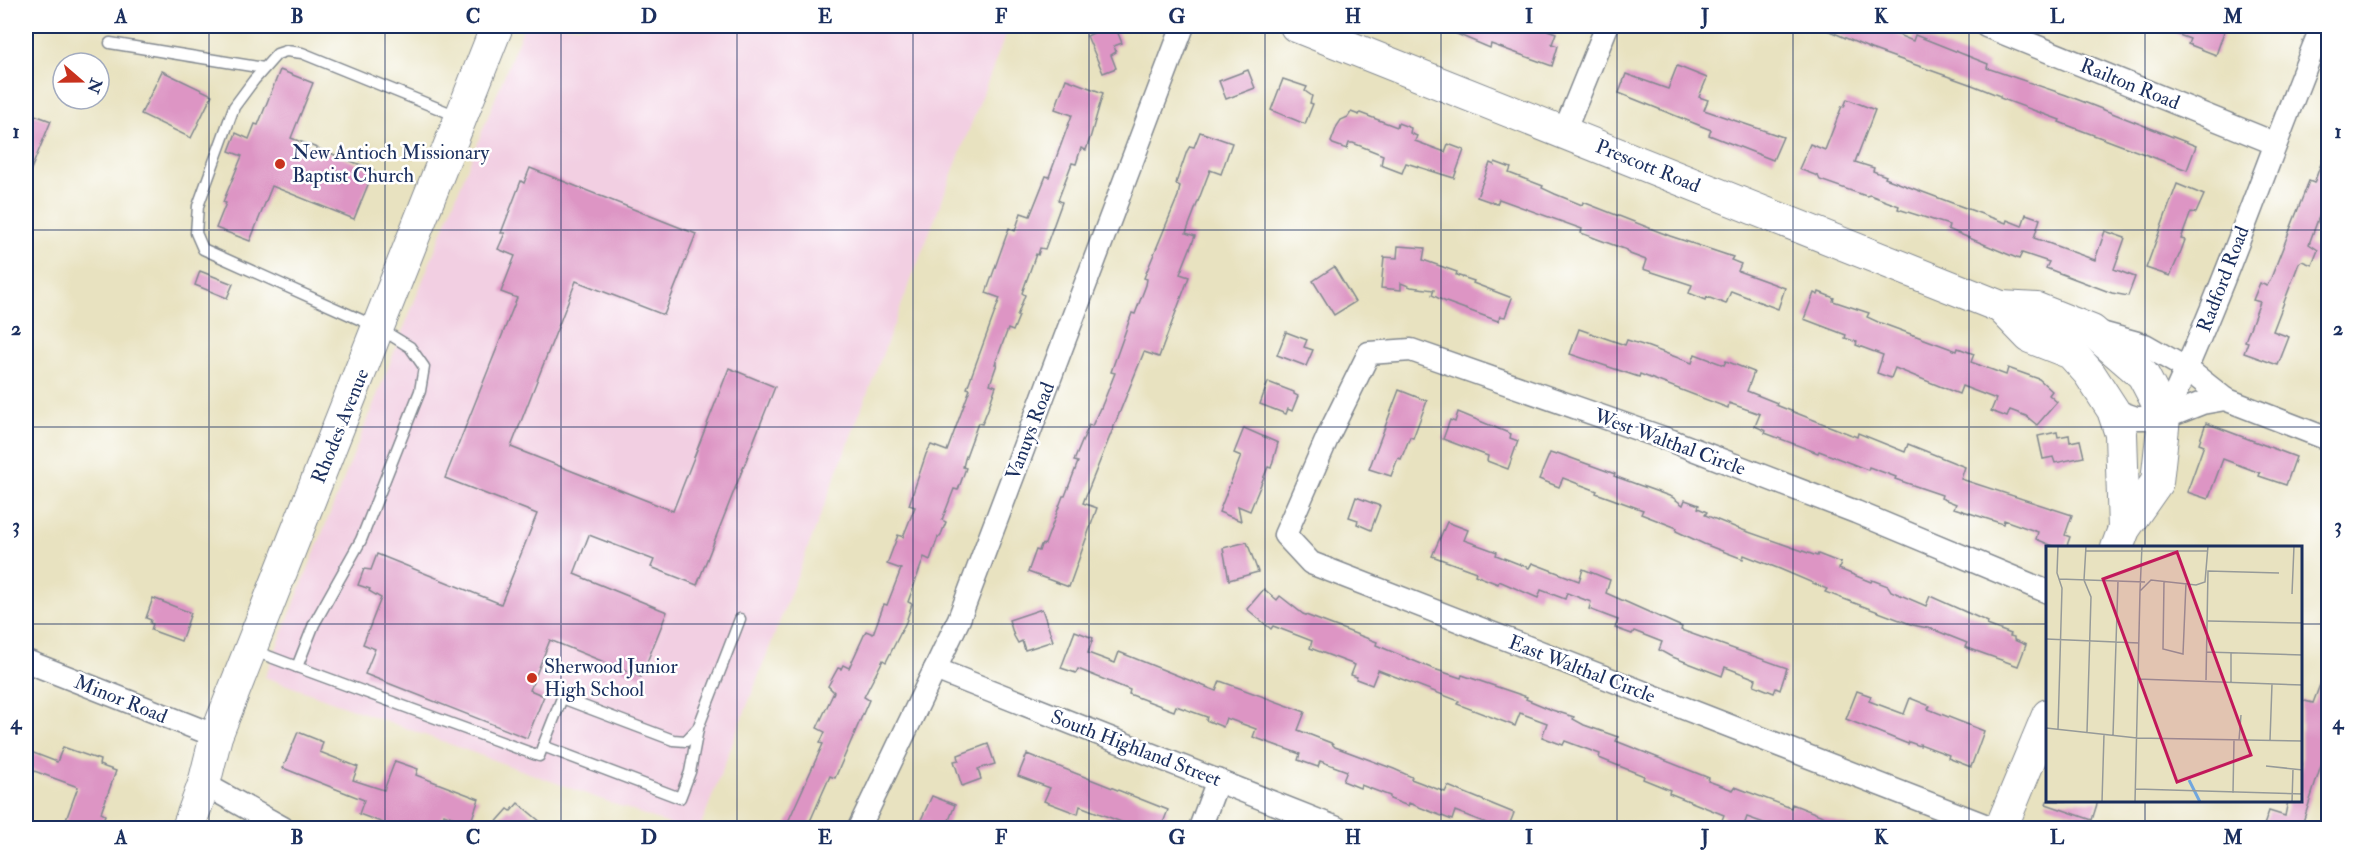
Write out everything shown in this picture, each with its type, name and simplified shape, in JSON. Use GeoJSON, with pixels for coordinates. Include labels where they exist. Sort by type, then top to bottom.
{"type":"FeatureCollection","features":[{"type":"Feature","properties":{"kind":"main road","name":"Rhodes Avenue"},"geometry":{"type":"LineString","coordinates":[[188,828],[204,784],[216,736],[379,328],[496,26]]}},
{"type":"Feature","properties":{"kind":"main road","name":"Prescott Road"},"geometry":{"type":"LineString","coordinates":[[1296,26],[2001,307],[2037,309],[2092,331],[2143,375],[2164,418]]}},
{"type":"Feature","properties":{"kind":"main road","name":"Prescott Road"},"geometry":{"type":"LineString","coordinates":[[2001,307],[2030,338],[2071,353],[2089,373],[2113,410]]}},
{"type":"Feature","properties":{"kind":"main road","name":"Radford Road"},"geometry":{"type":"LineString","coordinates":[[2113,410],[2121,434],[2121,538]]}},
{"type":"Feature","properties":{"kind":"main road","name":"Radford Road"},"geometry":{"type":"LineString","coordinates":[[2121,538],[2157,483],[2164,418]]}},
{"type":"Feature","properties":{"kind":"main road"},"geometry":{"type":"LineString","coordinates":[[2001,828],[2046,720]]}},
{"type":"Feature","properties":{"kind":"street","name":"Vanuys Road"},"geometry":{"type":"LineString","coordinates":[[859,828],[959,619],[1183,26]]}},
{"type":"Feature","properties":{"kind":"street"},"geometry":{"type":"LineString","coordinates":[[1564,132],[1607,26]]}},
{"type":"Feature","properties":{"kind":"street","name":"Railton Road"},"geometry":{"type":"LineString","coordinates":[[1986,26],[2274,143]]}},
{"type":"Feature","properties":{"kind":"street","name":"Radford Road"},"geometry":{"type":"LineString","coordinates":[[2164,418],[2204,332],[2274,143],[2322,26]]}},
{"type":"Feature","properties":{"kind":"street","name":"Prescott Road"},"geometry":{"type":"LineString","coordinates":[[2092,331],[2145,345],[2187,369],[2225,399],[2328,439]]}},
{"type":"Feature","properties":{"kind":"street","name":"West Walthal Circle"},"geometry":{"type":"LineString","coordinates":[[1329,434],[1369,353],[1411,350],[1672,441],[1856,512],[2046,591]]}},
{"type":"Feature","properties":{"kind":"street"},"geometry":{"type":"LineString","coordinates":[[2113,410],[2136,418],[2164,418],[2202,403],[2225,399]]}},
{"type":"Feature","properties":{"kind":"street","name":"East Walthal Circle"},"geometry":{"type":"LineString","coordinates":[[1329,434],[1284,535],[1311,563],[1992,828]]}},
{"type":"Feature","properties":{"kind":"street","name":"Minor Road"},"geometry":{"type":"LineString","coordinates":[[26,661],[216,736]]}},
{"type":"Feature","properties":{"kind":"street","name":"South Highland Street"},"geometry":{"type":"LineString","coordinates":[[935,669],[1336,828]]}},
{"type":"Feature","properties":{"kind":"street"},"geometry":{"type":"LineString","coordinates":[[1200,828],[1218,780]]}},
{"type":"Feature","properties":{"kind":"street"},"geometry":{"type":"LineString","coordinates":[[204,784],[283,828]]}},
{"type":"Feature","properties":{"kind":"lane"},"geometry":{"type":"LineString","coordinates":[[110,43],[264,69]]}},
{"type":"Feature","properties":{"kind":"lane"},"geometry":{"type":"LineString","coordinates":[[297,667],[314,624],[361,540],[420,391],[424,368],[410,346],[379,328],[204,249],[196,233],[198,206],[234,107],[277,54],[286,51],[302,53],[460,118]]}},
{"type":"Feature","properties":{"kind":"lane"},"geometry":{"type":"LineString","coordinates":[[543,746],[680,798],[690,772],[698,728],[740,619]]}},
{"type":"Feature","properties":{"kind":"lane"},"geometry":{"type":"LineString","coordinates":[[251,650],[539,756],[562,698],[673,740],[686,741],[698,728]]}},
{"type":"Feature","properties":{"kind":"shaded area"},"geometry":{"type":"Polygon","coordinates":[[[524,26],[1009,26],[700,828],[680,828],[265,677],[524,26]]]}},
{"type":"Feature","properties":{"kind":"building"},"geometry":{"type":"Polygon","coordinates":[[[1093,26],[1115,26],[1122,43],[1114,46],[1116,52],[1111,55],[1116,68],[1103,73],[1087,36],[1096,32],[1093,26]]]}},
{"type":"Feature","properties":{"kind":"building"},"geometry":{"type":"Polygon","coordinates":[[[1438,26],[1536,26],[1556,33],[1552,44],[1558,46],[1552,66],[1491,44],[1490,48],[1438,26]]]}},
{"type":"Feature","properties":{"kind":"building"},"geometry":{"type":"Polygon","coordinates":[[[1818,26],[1887,26],[1886,30],[1913,41],[1915,35],[1988,64],[1987,68],[2066,95],[2196,146],[2187,170],[2059,122],[2060,120],[1972,85],[1871,49],[1818,26]]]}},
{"type":"Feature","properties":{"kind":"building"},"geometry":{"type":"Polygon","coordinates":[[[2157,26],[2226,26],[2216,55],[2188,44],[2190,39],[2157,26]]]}},
{"type":"Feature","properties":{"kind":"building"},"geometry":{"type":"Polygon","coordinates":[[[1677,66],[1707,78],[1699,97],[1708,100],[1704,110],[1783,137],[1773,160],[1709,135],[1711,130],[1619,93],[1626,74],[1668,89],[1677,66]]]}},
{"type":"Feature","properties":{"kind":"building"},"geometry":{"type":"Polygon","coordinates":[[[280,70],[313,83],[291,138],[374,170],[354,219],[272,186],[250,241],[216,228],[226,203],[223,202],[242,156],[229,151],[236,133],[249,139],[255,124],[258,125],[280,70]]]}},
{"type":"Feature","properties":{"kind":"building"},"geometry":{"type":"Polygon","coordinates":[[[1248,70],[1255,88],[1226,99],[1219,81],[1248,70]]]}},
{"type":"Feature","properties":{"kind":"building"},"geometry":{"type":"Polygon","coordinates":[[[162,71],[212,95],[191,138],[141,114],[162,71]]]}},
{"type":"Feature","properties":{"kind":"building"},"geometry":{"type":"Polygon","coordinates":[[[1066,79],[1103,93],[1086,150],[1081,148],[1076,164],[1072,163],[1058,200],[1062,202],[1045,249],[1040,248],[1038,255],[1036,254],[1022,293],[1025,295],[1017,316],[1019,316],[1013,331],[1008,329],[995,364],[997,364],[990,384],[996,386],[988,409],[982,424],[978,423],[965,459],[963,467],[966,468],[958,490],[954,489],[942,520],[946,522],[940,537],[938,537],[930,560],[924,557],[908,602],[912,604],[906,622],[886,662],[883,660],[864,697],[869,700],[835,778],[830,776],[807,828],[797,828],[787,824],[823,744],[820,743],[825,732],[817,728],[834,692],[828,686],[838,668],[841,669],[843,665],[849,668],[866,631],[873,634],[884,604],[887,605],[901,569],[887,564],[898,535],[903,537],[915,507],[909,505],[926,454],[931,445],[947,451],[1000,298],[986,293],[1009,228],[1015,231],[1021,213],[1030,216],[1046,176],[1049,177],[1072,115],[1055,109],[1066,79]]]}},
{"type":"Feature","properties":{"kind":"building"},"geometry":{"type":"Polygon","coordinates":[[[1283,79],[1307,87],[1305,91],[1312,96],[1310,103],[1313,104],[1305,124],[1271,110],[1283,79]]]}},
{"type":"Feature","properties":{"kind":"building"},"geometry":{"type":"Polygon","coordinates":[[[1847,99],[1875,110],[1855,162],[1874,168],[1873,171],[1886,176],[1885,178],[2006,223],[2007,220],[2022,226],[2026,214],[2040,219],[2034,238],[2095,260],[2105,231],[2125,238],[2114,269],[2135,277],[2128,296],[2112,293],[2046,268],[2049,262],[2022,253],[2019,259],[1948,229],[1949,225],[1898,209],[1899,206],[1870,195],[1866,196],[1820,180],[1818,176],[1799,169],[1810,144],[1825,150],[1842,106],[1844,107],[1847,99]]]}},
{"type":"Feature","properties":{"kind":"building"},"geometry":{"type":"Polygon","coordinates":[[[1351,112],[1359,115],[1360,113],[1397,127],[1398,123],[1411,128],[1410,133],[1417,136],[1415,141],[1445,152],[1448,144],[1464,150],[1454,178],[1406,163],[1402,173],[1381,165],[1383,155],[1353,143],[1349,143],[1347,149],[1333,144],[1331,142],[1337,126],[1351,112]]]}},
{"type":"Feature","properties":{"kind":"building"},"geometry":{"type":"Polygon","coordinates":[[[32,114],[51,121],[26,179],[26,132],[32,114]]]}},
{"type":"Feature","properties":{"kind":"building"},"geometry":{"type":"Polygon","coordinates":[[[1200,132],[1232,143],[1221,174],[1210,170],[1186,233],[1195,236],[1180,274],[1189,277],[1159,357],[1144,352],[1083,503],[1097,508],[1069,587],[1028,572],[1036,550],[1039,551],[1041,545],[1045,544],[1078,462],[1074,461],[1089,425],[1092,426],[1101,408],[1115,373],[1111,372],[1132,313],[1135,314],[1146,285],[1147,279],[1144,278],[1178,196],[1180,186],[1176,184],[1187,151],[1190,146],[1194,147],[1200,132]]]}},
{"type":"Feature","properties":{"kind":"building"},"geometry":{"type":"Polygon","coordinates":[[[2327,147],[2328,217],[2320,214],[2309,244],[2318,250],[2312,265],[2302,261],[2299,263],[2273,331],[2289,337],[2278,365],[2244,353],[2248,342],[2245,341],[2260,302],[2253,300],[2260,283],[2267,286],[2271,278],[2309,181],[2314,183],[2327,147]]]}},
{"type":"Feature","properties":{"kind":"building"},"geometry":{"type":"Polygon","coordinates":[[[1495,162],[1511,168],[1509,173],[1582,205],[1583,202],[1670,236],[1733,257],[1731,260],[1741,264],[1738,271],[1785,288],[1778,309],[1731,291],[1726,304],[1707,297],[1706,300],[1689,293],[1692,285],[1643,269],[1646,260],[1630,254],[1627,250],[1581,233],[1582,229],[1499,199],[1497,204],[1477,197],[1490,163],[1494,165],[1495,162]]]}},
{"type":"Feature","properties":{"kind":"building"},"geometry":{"type":"Polygon","coordinates":[[[530,168],[696,234],[664,315],[576,281],[511,447],[673,511],[729,368],[775,387],[697,585],[651,567],[654,560],[589,535],[574,574],[667,612],[641,677],[550,640],[530,690],[544,696],[527,738],[365,674],[375,649],[363,644],[381,598],[369,591],[370,589],[358,585],[364,569],[371,570],[377,554],[501,604],[537,514],[445,478],[517,298],[501,292],[515,256],[498,249],[505,233],[501,233],[521,181],[524,183],[530,168]]]}},
{"type":"Feature","properties":{"kind":"building"},"geometry":{"type":"Polygon","coordinates":[[[2177,184],[2204,195],[2196,213],[2191,212],[2181,239],[2185,240],[2170,276],[2146,268],[2177,184]]]}},
{"type":"Feature","properties":{"kind":"building"},"geometry":{"type":"Polygon","coordinates":[[[1398,246],[1425,248],[1423,260],[1457,272],[1456,275],[1512,298],[1505,317],[1500,316],[1498,321],[1446,302],[1432,295],[1434,290],[1411,287],[1401,283],[1401,290],[1381,288],[1384,257],[1397,258],[1398,246]]]}},
{"type":"Feature","properties":{"kind":"building"},"geometry":{"type":"Polygon","coordinates":[[[1334,267],[1355,302],[1334,315],[1313,281],[1334,267]]]}},
{"type":"Feature","properties":{"kind":"building"},"geometry":{"type":"Polygon","coordinates":[[[200,271],[233,284],[227,298],[195,285],[200,271]]]}},
{"type":"Feature","properties":{"kind":"building"},"geometry":{"type":"Polygon","coordinates":[[[1819,292],[1834,298],[1833,301],[1869,313],[1867,317],[1878,322],[1957,351],[1958,348],[1974,354],[1971,362],[2006,375],[2008,368],[2039,379],[2052,391],[2049,395],[2057,402],[2037,425],[2026,416],[2010,410],[2007,417],[1991,411],[1996,399],[1962,386],[1959,394],[1895,368],[1891,378],[1877,373],[1883,355],[1856,345],[1857,342],[1845,338],[1846,335],[1804,319],[1814,293],[1818,295],[1819,292]]]}},
{"type":"Feature","properties":{"kind":"building"},"geometry":{"type":"Polygon","coordinates":[[[1579,329],[1625,345],[1627,340],[1692,363],[1695,354],[1724,365],[1726,361],[1754,372],[1747,391],[1777,403],[1776,405],[1857,437],[1858,433],[1905,452],[1908,444],[1965,467],[1961,479],[2072,515],[2065,535],[2070,537],[2067,546],[2053,546],[2036,539],[2038,532],[2004,520],[2003,524],[1954,508],[1956,504],[1941,498],[1942,495],[1895,479],[1896,477],[1869,467],[1868,470],[1765,433],[1766,431],[1755,426],[1760,414],[1729,403],[1728,408],[1640,374],[1639,377],[1570,354],[1579,329]]]}},
{"type":"Feature","properties":{"kind":"building"},"geometry":{"type":"Polygon","coordinates":[[[1286,332],[1307,340],[1304,347],[1313,350],[1306,366],[1277,355],[1286,332]]]}},
{"type":"Feature","properties":{"kind":"building"},"geometry":{"type":"Polygon","coordinates":[[[1268,382],[1294,392],[1298,396],[1292,411],[1288,409],[1286,414],[1260,404],[1268,382]]]}},
{"type":"Feature","properties":{"kind":"building"},"geometry":{"type":"Polygon","coordinates":[[[1399,390],[1427,401],[1413,438],[1410,437],[1391,476],[1369,469],[1399,390]]]}},
{"type":"Feature","properties":{"kind":"building"},"geometry":{"type":"Polygon","coordinates":[[[1458,412],[1511,434],[1510,438],[1518,441],[1508,469],[1487,461],[1488,456],[1443,439],[1450,420],[1455,422],[1458,412]]]}},
{"type":"Feature","properties":{"kind":"building"},"geometry":{"type":"Polygon","coordinates":[[[2206,423],[2296,457],[2286,485],[2259,476],[2260,473],[2223,459],[2208,499],[2187,492],[2204,445],[2199,443],[2206,423]]]}},
{"type":"Feature","properties":{"kind":"building"},"geometry":{"type":"Polygon","coordinates":[[[1244,428],[1278,443],[1271,468],[1268,467],[1250,511],[1238,506],[1241,521],[1219,512],[1241,456],[1234,453],[1244,428]]]}},
{"type":"Feature","properties":{"kind":"building"},"geometry":{"type":"Polygon","coordinates":[[[2057,432],[2058,437],[2069,435],[2070,442],[2080,440],[2084,457],[2055,463],[2053,457],[2043,459],[2038,436],[2057,432]]]}},
{"type":"Feature","properties":{"kind":"building"},"geometry":{"type":"Polygon","coordinates":[[[1550,453],[1556,455],[1557,453],[1615,474],[1614,476],[1672,497],[1683,505],[1685,500],[1699,505],[1698,508],[1707,512],[1705,515],[1841,563],[1839,569],[1888,586],[1891,591],[1926,606],[1930,596],[1988,622],[1987,625],[2011,634],[2014,640],[2026,645],[2018,666],[1965,647],[1967,643],[1932,629],[1913,625],[1825,592],[1827,589],[1744,555],[1743,559],[1704,544],[1676,531],[1677,528],[1641,514],[1643,510],[1596,493],[1597,491],[1563,478],[1559,487],[1539,479],[1550,453]]]}},
{"type":"Feature","properties":{"kind":"building"},"geometry":{"type":"Polygon","coordinates":[[[1356,497],[1380,506],[1371,530],[1357,524],[1358,520],[1349,517],[1356,497]]]}},
{"type":"Feature","properties":{"kind":"building"},"geometry":{"type":"Polygon","coordinates":[[[1447,522],[1468,530],[1464,540],[1497,552],[1496,555],[1529,568],[1532,563],[1579,581],[1583,569],[1610,580],[1606,593],[1682,627],[1681,630],[1787,668],[1780,690],[1776,688],[1774,693],[1754,685],[1756,679],[1725,667],[1722,676],[1670,656],[1659,650],[1662,642],[1634,631],[1632,634],[1615,628],[1618,620],[1589,609],[1591,602],[1567,593],[1565,599],[1541,590],[1538,598],[1499,581],[1498,584],[1475,575],[1476,572],[1432,556],[1447,522]]]}},
{"type":"Feature","properties":{"kind":"building"},"geometry":{"type":"Polygon","coordinates":[[[1247,542],[1258,572],[1229,580],[1223,548],[1247,542]]]}},
{"type":"Feature","properties":{"kind":"building"},"geometry":{"type":"Polygon","coordinates":[[[1264,589],[1277,600],[1280,596],[1303,614],[1377,642],[1376,645],[1431,668],[1461,678],[1462,675],[1527,697],[1526,699],[1574,717],[1573,719],[1584,725],[1618,737],[1616,741],[1709,778],[1708,781],[1733,790],[1735,787],[1791,808],[1792,804],[1853,828],[1778,828],[1747,817],[1743,828],[1729,828],[1720,825],[1724,815],[1669,793],[1670,790],[1643,779],[1644,776],[1599,758],[1600,754],[1565,741],[1563,745],[1542,737],[1547,723],[1520,713],[1515,726],[1457,704],[1459,701],[1378,670],[1372,685],[1356,679],[1357,677],[1351,675],[1355,665],[1310,648],[1312,641],[1273,626],[1271,629],[1247,609],[1264,589]]]}},
{"type":"Feature","properties":{"kind":"building"},"geometry":{"type":"Polygon","coordinates":[[[153,598],[191,613],[181,641],[151,630],[153,624],[146,618],[153,598]]]}},
{"type":"Feature","properties":{"kind":"building"},"geometry":{"type":"Polygon","coordinates":[[[1042,609],[1053,641],[1025,650],[1022,641],[1018,643],[1014,636],[1009,620],[1042,609]]]}},
{"type":"Feature","properties":{"kind":"building"},"geometry":{"type":"Polygon","coordinates":[[[1075,631],[1093,638],[1088,653],[1115,663],[1119,652],[1216,691],[1220,681],[1305,712],[1298,730],[1331,743],[1335,747],[1394,769],[1412,777],[1411,779],[1445,792],[1448,786],[1514,813],[1508,828],[1484,828],[1486,823],[1455,811],[1452,820],[1409,803],[1408,806],[1390,799],[1390,796],[1343,781],[1347,771],[1320,761],[1318,767],[1298,760],[1300,754],[1253,737],[1256,729],[1226,718],[1223,727],[1206,720],[1207,717],[1176,706],[1174,711],[1129,694],[1130,690],[1078,669],[1076,673],[1061,668],[1075,631]]]}},
{"type":"Feature","properties":{"kind":"building"},"geometry":{"type":"Polygon","coordinates":[[[2326,669],[2328,670],[2328,744],[2303,822],[2314,825],[2314,828],[2263,828],[2269,811],[2285,816],[2288,803],[2303,803],[2303,700],[2313,703],[2326,669]]]}},
{"type":"Feature","properties":{"kind":"building"},"geometry":{"type":"Polygon","coordinates":[[[1857,691],[1871,696],[1869,701],[1904,714],[1910,698],[1930,706],[1928,709],[1984,731],[1971,767],[1948,758],[1949,755],[1920,744],[1920,746],[1909,742],[1908,744],[1846,719],[1857,691]]]}},
{"type":"Feature","properties":{"kind":"building"},"geometry":{"type":"Polygon","coordinates":[[[298,732],[323,742],[320,752],[358,767],[353,780],[384,790],[395,761],[418,769],[416,775],[479,799],[470,824],[444,814],[441,822],[437,821],[434,828],[397,828],[359,814],[364,800],[283,768],[298,732]]]}},
{"type":"Feature","properties":{"kind":"building"},"geometry":{"type":"Polygon","coordinates":[[[988,744],[995,764],[978,769],[981,779],[962,786],[954,761],[959,760],[958,755],[988,744]]]}},
{"type":"Feature","properties":{"kind":"building"},"geometry":{"type":"Polygon","coordinates":[[[63,747],[100,760],[99,765],[116,771],[101,813],[105,815],[100,828],[63,828],[78,787],[26,768],[26,750],[57,762],[63,747]]]}},
{"type":"Feature","properties":{"kind":"building"},"geometry":{"type":"Polygon","coordinates":[[[1027,754],[1168,810],[1161,828],[1137,828],[1080,806],[1078,814],[1044,801],[1050,788],[1018,776],[1027,754]]]}},
{"type":"Feature","properties":{"kind":"building"},"geometry":{"type":"Polygon","coordinates":[[[932,796],[955,805],[946,828],[929,828],[919,824],[932,796]]]}},
{"type":"Feature","properties":{"kind":"building"},"geometry":{"type":"Polygon","coordinates":[[[518,803],[548,828],[491,828],[508,809],[511,811],[518,803]]]}},
{"type":"Feature","properties":{"kind":"building"},"geometry":{"type":"Polygon","coordinates":[[[2046,803],[2097,803],[2092,820],[2046,803]]]}},
{"type":"Feature","properties":{"kind":"place","name":"New Antioch Missionary Baptist Church"},"geometry":{"type":"Point","coordinates":[280,164]}},
{"type":"Feature","properties":{"kind":"place","name":"Sherwood Junior High School"},"geometry":{"type":"Point","coordinates":[532,678]}}]}
